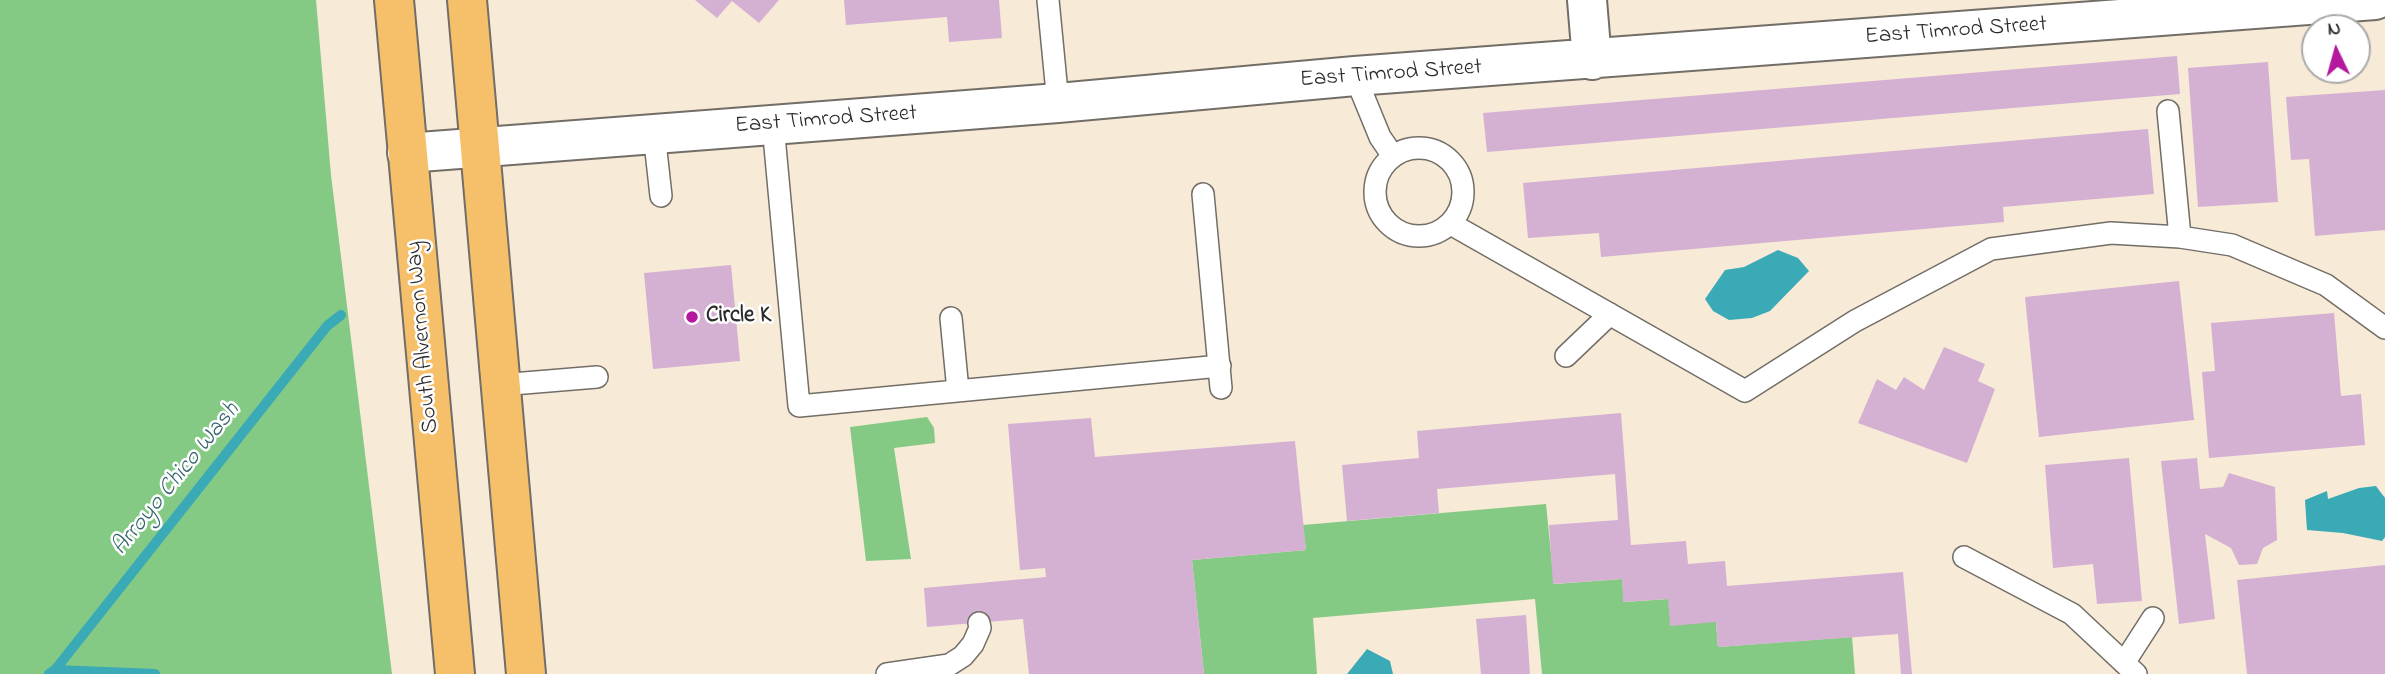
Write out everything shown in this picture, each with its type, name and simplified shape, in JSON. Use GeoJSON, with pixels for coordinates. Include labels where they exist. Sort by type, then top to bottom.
{"type":"FeatureCollection","features":[{"type":"Feature","properties":{"kind":"main road","name":"South Alvernon Way"},"geometry":{"type":"LineString","coordinates":[[394,0],[455,674]]}},
{"type":"Feature","properties":{"kind":"main road"},"geometry":{"type":"LineString","coordinates":[[467,0],[526,674]]}},
{"type":"Feature","properties":{"kind":"street"},"geometry":{"type":"LineString","coordinates":[[1587,0],[1592,60]]}},
{"type":"Feature","properties":{"kind":"street","name":"East Timrod Street"},"geometry":{"type":"LineString","coordinates":[[407,153],[1058,103],[1355,76],[2375,0]]}},
{"type":"Feature","properties":{"kind":"lane"},"geometry":{"type":"LineString","coordinates":[[1048,0],[1058,103]]}},
{"type":"Feature","properties":{"kind":"lane"},"geometry":{"type":"LineString","coordinates":[[1355,76],[1380,137],[1393,156]]}},
{"type":"Feature","properties":{"kind":"lane"},"geometry":{"type":"LineString","coordinates":[[2168,111],[2180,237]]}},
{"type":"Feature","properties":{"kind":"lane"},"geometry":{"type":"LineString","coordinates":[[773,125],[799,406],[1220,366]]}},
{"type":"Feature","properties":{"kind":"lane"},"geometry":{"type":"LineString","coordinates":[[654,133],[661,196]]}},
{"type":"Feature","properties":{"kind":"lane"},"geometry":{"type":"LineString","coordinates":[[1425,148],[1442,154],[1456,166],[1463,184],[1463,202],[1451,224],[1435,234],[1423,237],[1408,235],[1396,230],[1380,214],[1375,197],[1377,176],[1393,156],[1407,149],[1425,148]]}},
{"type":"Feature","properties":{"kind":"lane"},"geometry":{"type":"LineString","coordinates":[[1203,194],[1222,388]]}},
{"type":"Feature","properties":{"kind":"lane"},"geometry":{"type":"LineString","coordinates":[[1451,224],[1745,391],[1855,321],[1991,249],[2111,233],[2180,237],[2232,245],[2326,285],[2385,328]]}},
{"type":"Feature","properties":{"kind":"lane"},"geometry":{"type":"LineString","coordinates":[[1566,356],[1610,314]]}},
{"type":"Feature","properties":{"kind":"lane"},"geometry":{"type":"LineString","coordinates":[[951,318],[958,391]]}},
{"type":"Feature","properties":{"kind":"lane"},"geometry":{"type":"LineString","coordinates":[[500,385],[597,377]]}},
{"type":"Feature","properties":{"kind":"lane"},"geometry":{"type":"LineString","coordinates":[[1964,557],[2072,614],[2130,668],[2153,618]]}},
{"type":"Feature","properties":{"kind":"lane"},"geometry":{"type":"LineString","coordinates":[[887,674],[949,665],[973,644],[980,628],[979,623]]}},
{"type":"Feature","properties":{"kind":"green space"},"geometry":{"type":"Polygon","coordinates":[[[0,0],[316,0],[331,175],[392,674],[0,674],[0,0]]]}},
{"type":"Feature","properties":{"kind":"green space"},"geometry":{"type":"Polygon","coordinates":[[[927,417],[934,428],[935,443],[894,448],[911,559],[866,561],[850,427],[927,417]]]}},
{"type":"Feature","properties":{"kind":"green space"},"geometry":{"type":"Polygon","coordinates":[[[1546,504],[1554,584],[1622,579],[1624,602],[1668,599],[1716,622],[1718,647],[1852,637],[1855,674],[1542,674],[1535,599],[1313,618],[1317,674],[1204,674],[1192,560],[1306,550],[1303,525],[1546,504]]]}},
{"type":"Feature","properties":{"kind":"water"},"geometry":{"type":"Polygon","coordinates":[[[1778,250],[1798,258],[1809,271],[1770,311],[1752,318],[1729,320],[1713,311],[1705,299],[1725,270],[1744,267],[1778,250]]]}},
{"type":"Feature","properties":{"kind":"water"},"geometry":{"type":"Polygon","coordinates":[[[2376,486],[2385,498],[2385,537],[2382,541],[2343,533],[2307,530],[2305,500],[2327,491],[2328,499],[2359,488],[2376,486]]]}},
{"type":"Feature","properties":{"kind":"water"},"geometry":{"type":"Polygon","coordinates":[[[1367,649],[1390,661],[1393,674],[1347,674],[1367,649]]]}},
{"type":"Feature","properties":{"kind":"building"},"geometry":{"type":"Polygon","coordinates":[[[695,0],[779,0],[759,23],[732,1],[717,18],[695,0]]]}},
{"type":"Feature","properties":{"kind":"building"},"geometry":{"type":"Polygon","coordinates":[[[844,0],[999,0],[1002,38],[949,42],[947,17],[846,25],[844,0]]]}},
{"type":"Feature","properties":{"kind":"building"},"geometry":{"type":"Polygon","coordinates":[[[2177,56],[2180,94],[1487,152],[1483,113],[2177,56]]]}},
{"type":"Feature","properties":{"kind":"building"},"geometry":{"type":"Polygon","coordinates":[[[2268,62],[2278,202],[2198,207],[2188,68],[2268,62]]]}},
{"type":"Feature","properties":{"kind":"building"},"geometry":{"type":"Polygon","coordinates":[[[2385,90],[2385,230],[2315,236],[2309,159],[2291,160],[2286,97],[2385,90]]]}},
{"type":"Feature","properties":{"kind":"building"},"geometry":{"type":"Polygon","coordinates":[[[2148,129],[2154,194],[2003,207],[2004,222],[1601,257],[1599,233],[1528,238],[1523,183],[2148,129]]]}},
{"type":"Feature","properties":{"kind":"building","name":"Circle K"},"geometry":{"type":"Polygon","coordinates":[[[731,265],[740,361],[653,369],[644,273],[731,265]]]}},
{"type":"Feature","properties":{"kind":"building"},"geometry":{"type":"Polygon","coordinates":[[[2179,281],[2194,420],[2039,437],[2025,297],[2179,281]]]}},
{"type":"Feature","properties":{"kind":"building"},"geometry":{"type":"Polygon","coordinates":[[[2334,313],[2341,396],[2361,394],[2365,445],[2209,458],[2202,372],[2215,371],[2211,323],[2334,313]]]}},
{"type":"Feature","properties":{"kind":"building"},"geometry":{"type":"Polygon","coordinates":[[[1944,347],[1985,364],[1978,381],[1995,389],[1967,463],[1858,423],[1877,379],[1896,390],[1904,377],[1924,390],[1944,347]]]}},
{"type":"Feature","properties":{"kind":"building"},"geometry":{"type":"Polygon","coordinates":[[[1621,413],[1631,545],[1686,541],[1688,564],[1725,561],[1727,586],[1903,572],[1912,674],[1901,674],[1898,634],[1718,647],[1716,622],[1670,626],[1668,599],[1623,602],[1622,579],[1553,584],[1549,525],[1618,520],[1615,474],[1437,489],[1439,513],[1347,521],[1342,465],[1419,458],[1417,431],[1621,413]]]}},
{"type":"Feature","properties":{"kind":"building"},"geometry":{"type":"Polygon","coordinates":[[[1091,418],[1095,457],[1295,441],[1306,550],[1192,560],[1204,674],[1029,674],[1023,619],[927,627],[924,588],[1046,577],[1045,568],[1020,570],[1008,424],[1091,418]]]}},
{"type":"Feature","properties":{"kind":"building"},"geometry":{"type":"Polygon","coordinates":[[[2129,458],[2142,601],[2097,604],[2093,564],[2053,568],[2045,465],[2129,458]]]}},
{"type":"Feature","properties":{"kind":"building"},"geometry":{"type":"Polygon","coordinates":[[[2197,458],[2200,489],[2223,487],[2229,473],[2275,487],[2277,540],[2263,548],[2257,564],[2239,565],[2231,548],[2205,534],[2215,619],[2179,624],[2161,461],[2197,458]]]}},
{"type":"Feature","properties":{"kind":"building"},"geometry":{"type":"Polygon","coordinates":[[[2385,565],[2385,674],[2247,674],[2237,580],[2385,565]]]}},
{"type":"Feature","properties":{"kind":"building"},"geometry":{"type":"Polygon","coordinates":[[[1526,615],[1530,674],[1481,674],[1476,619],[1526,615]]]}},
{"type":"Feature","properties":{"kind":"waterway","name":"Arroyo Chico Wash"},"geometry":{"type":"LineString","coordinates":[[49,674],[55,670],[327,326],[341,315]]}},
{"type":"Feature","properties":{"kind":"waterway"},"geometry":{"type":"LineString","coordinates":[[55,670],[155,674]]}},
{"type":"Feature","properties":{"kind":"place","name":"Circle K"},"geometry":{"type":"Point","coordinates":[692,317]}}]}
